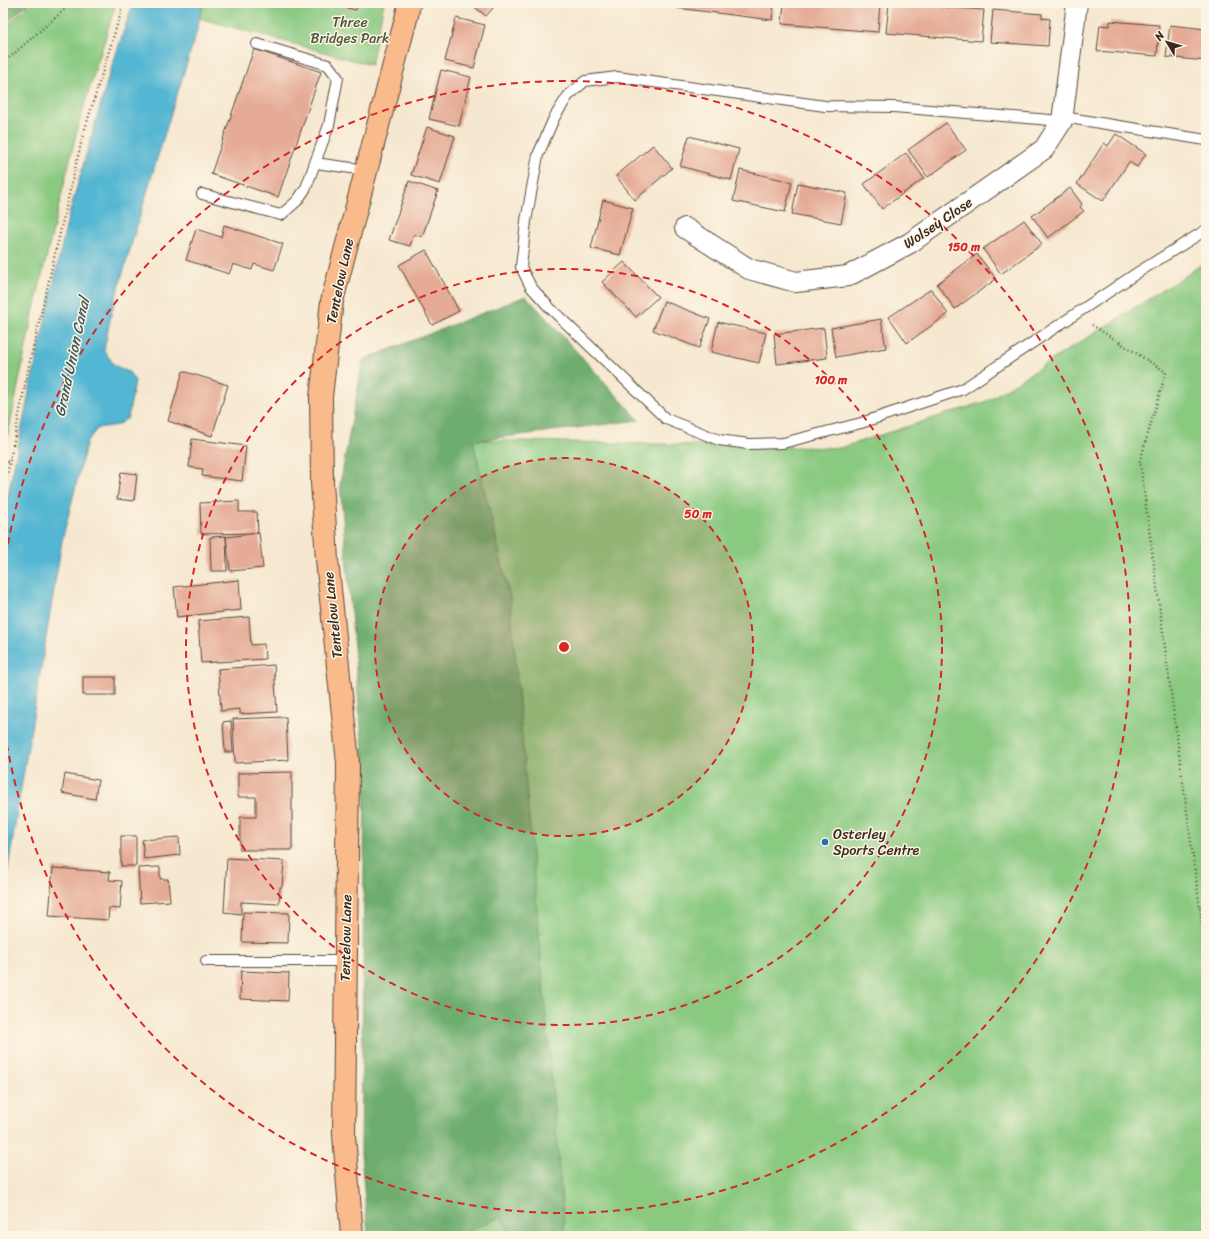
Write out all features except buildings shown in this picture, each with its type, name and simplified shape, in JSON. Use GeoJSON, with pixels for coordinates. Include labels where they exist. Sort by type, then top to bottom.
{"type":"FeatureCollection","features":[{"type":"Feature","properties":{"kind":"main road","name":"Tentelow Lane"},"geometry":{"type":"LineString","coordinates":[[352,1236],[344,1135],[348,763],[327,560],[322,482],[321,397],[332,301],[409,3]]}},
{"type":"Feature","properties":{"kind":"street","name":"Wolsey Close"},"geometry":{"type":"LineString","coordinates":[[685,228],[748,269],[796,282],[848,276],[910,243],[1044,149],[1063,119],[1077,3]]}},
{"type":"Feature","properties":{"kind":"lane"},"geometry":{"type":"LineString","coordinates":[[202,194],[281,215],[298,201],[306,188],[329,125],[338,78],[328,65],[257,44]]}},
{"type":"Feature","properties":{"kind":"lane"},"geometry":{"type":"LineString","coordinates":[[1206,140],[1063,119],[894,108],[825,106],[617,77],[585,81],[568,96],[554,118],[538,155],[526,221],[521,267],[531,287],[549,307],[666,419],[719,440],[749,444],[783,443],[861,423],[963,389],[1074,314],[1206,230]]}},
{"type":"Feature","properties":{"kind":"lane"},"geometry":{"type":"LineString","coordinates":[[315,163],[366,170]]}},
{"type":"Feature","properties":{"kind":"lane"},"geometry":{"type":"LineString","coordinates":[[206,960],[346,961]]}},
{"type":"Feature","properties":{"kind":"path"},"geometry":{"type":"LineString","coordinates":[[3,62],[72,3]]}},
{"type":"Feature","properties":{"kind":"path"},"geometry":{"type":"LineString","coordinates":[[3,496],[29,365],[83,135],[124,3]]}},
{"type":"Feature","properties":{"kind":"path"},"geometry":{"type":"LineString","coordinates":[[1074,314],[1166,372],[1140,461],[1206,954]]}},
{"type":"Feature","properties":{"kind":"path"},"geometry":{"type":"LineString","coordinates":[[3,461],[10,462]]}},
{"type":"Feature","properties":{"kind":"green space"},"geometry":{"type":"Polygon","coordinates":[[[3,3],[29,3],[3,25],[3,3]]]}},
{"type":"Feature","properties":{"kind":"green space"},"geometry":{"type":"Polygon","coordinates":[[[32,3],[116,3],[78,126],[33,313],[3,459],[3,28],[32,3]]]}},
{"type":"Feature","properties":{"kind":"green space","name":"Three Bridges Park"},"geometry":{"type":"Polygon","coordinates":[[[204,3],[384,3],[371,65],[199,18],[204,3]]]}},
{"type":"Feature","properties":{"kind":"green space","name":"Osterley Sports Centre"},"geometry":{"type":"Polygon","coordinates":[[[1206,261],[1206,1236],[417,1236],[474,440],[840,448],[987,401],[1185,276],[1206,261]]]}},
{"type":"Feature","properties":{"kind":"green space"},"geometry":{"type":"Polygon","coordinates":[[[526,296],[639,420],[473,441],[510,598],[565,1236],[513,1236],[501,1217],[457,1236],[368,1236],[361,1153],[365,776],[340,484],[363,360],[526,296]]]}},
{"type":"Feature","properties":{"kind":"water","name":"Grand Union Canal"},"geometry":{"type":"Polygon","coordinates":[[[133,3],[204,3],[199,18],[199,24],[112,310],[104,350],[114,365],[129,372],[135,381],[128,418],[118,425],[98,428],[87,441],[62,541],[7,874],[3,882],[3,520],[28,397],[68,218],[109,75],[133,3]]]}},
{"type":"Feature","properties":{"kind":"place","name":"Osterley Sports Centre"},"geometry":{"type":"Point","coordinates":[825,842]}}]}
